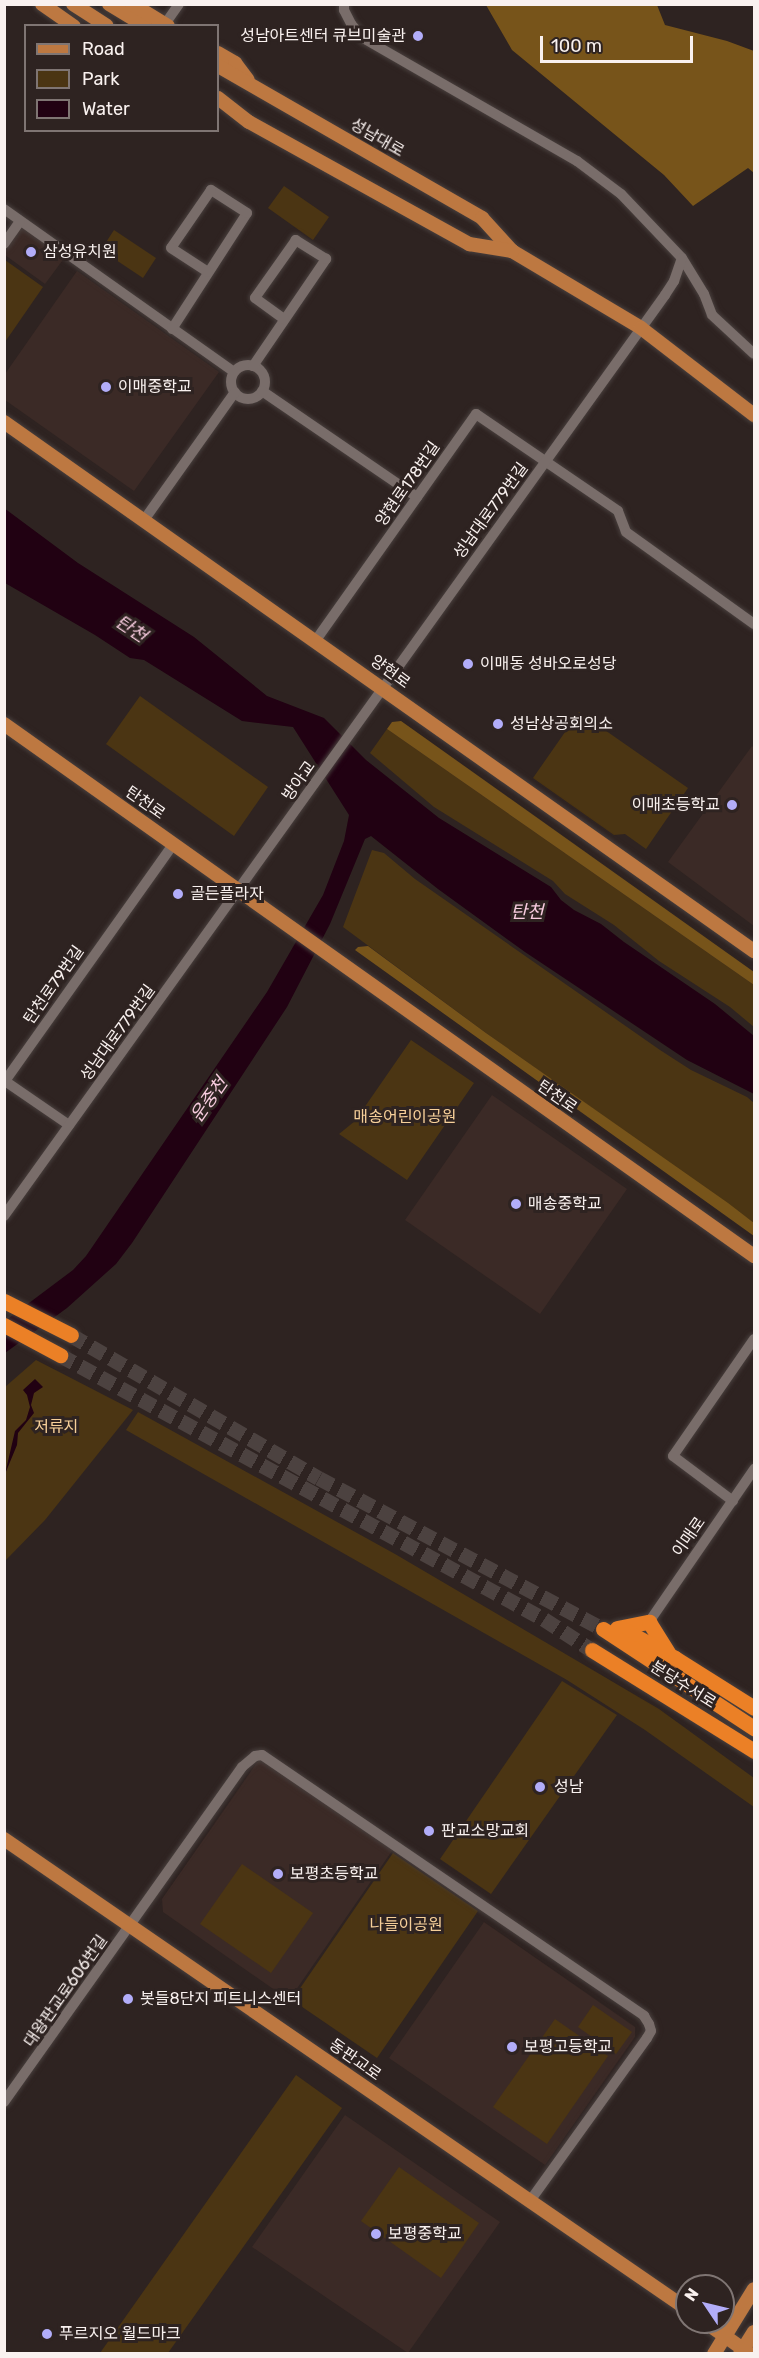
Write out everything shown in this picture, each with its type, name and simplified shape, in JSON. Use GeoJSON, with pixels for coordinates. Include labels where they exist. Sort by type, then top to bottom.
{"type":"FeatureCollection","features":[{"type":"Feature","properties":{"kind":"highway"},"geometry":{"type":"LineString","coordinates":[[4,1301],[67,1333]]}},
{"type":"Feature","properties":{"kind":"highway"},"geometry":{"type":"LineString","coordinates":[[4,1324],[60,1355]]}},
{"type":"Feature","properties":{"kind":"highway"},"geometry":{"type":"LineString","coordinates":[[621,1628],[649,1622],[664,1648],[675,1658]]}},
{"type":"Feature","properties":{"kind":"highway","name":"분당수서로"},"geometry":{"type":"LineString","coordinates":[[621,1628],[599,1627],[754,1728]]}},
{"type":"Feature","properties":{"kind":"highway"},"geometry":{"type":"LineString","coordinates":[[621,1628],[675,1658],[754,1708]]}},
{"type":"Feature","properties":{"kind":"highway","name":"분당수서로"},"geometry":{"type":"LineString","coordinates":[[592,1650],[754,1751]]}},
{"type":"Feature","properties":{"kind":"highway"},"geometry":{"type":"LineString","coordinates":[[643,1682],[754,1762]]}},
{"type":"Feature","properties":{"kind":"main road"},"geometry":{"type":"LineString","coordinates":[[42,4],[71,24]]}},
{"type":"Feature","properties":{"kind":"main road"},"geometry":{"type":"LineString","coordinates":[[73,4],[104,24]]}},
{"type":"Feature","properties":{"kind":"main road"},"geometry":{"type":"LineString","coordinates":[[109,4],[142,24]]}},
{"type":"Feature","properties":{"kind":"main road"},"geometry":{"type":"LineString","coordinates":[[132,4],[164,24]]}},
{"type":"Feature","properties":{"kind":"main road"},"geometry":{"type":"LineString","coordinates":[[219,54],[235,63],[251,84]]}},
{"type":"Feature","properties":{"kind":"main road","name":"성남대로"},"geometry":{"type":"LineString","coordinates":[[219,67],[482,218],[512,250],[641,328],[754,415]]}},
{"type":"Feature","properties":{"kind":"main road","name":"성남대로"},"geometry":{"type":"LineString","coordinates":[[219,100],[249,122],[469,244],[512,250]]}},
{"type":"Feature","properties":{"kind":"main road","name":"양현로"},"geometry":{"type":"LineString","coordinates":[[4,422],[383,687],[754,951]]}},
{"type":"Feature","properties":{"kind":"main road","name":"탄천로"},"geometry":{"type":"LineString","coordinates":[[4,724],[754,1256]]}},
{"type":"Feature","properties":{"kind":"main road","name":"동판교로"},"geometry":{"type":"LineString","coordinates":[[4,1839],[675,2301]]}},
{"type":"Feature","properties":{"kind":"main road"},"geometry":{"type":"LineString","coordinates":[[714,2354],[754,2289]]}},
{"type":"Feature","properties":{"kind":"main road"},"geometry":{"type":"LineString","coordinates":[[722,2334],[745,2352],[754,2332]]}},
{"type":"Feature","properties":{"kind":"street"},"geometry":{"type":"LineString","coordinates":[[167,24],[179,4]]}},
{"type":"Feature","properties":{"kind":"street"},"geometry":{"type":"LineString","coordinates":[[344,4],[351,24],[363,38],[577,161],[621,194],[682,258],[704,294],[712,315],[754,354]]}},
{"type":"Feature","properties":{"kind":"street"},"geometry":{"type":"LineString","coordinates":[[172,329],[247,213],[211,190],[171,248],[208,272]]}},
{"type":"Feature","properties":{"kind":"street"},"geometry":{"type":"LineString","coordinates":[[4,209],[234,372]]}},
{"type":"Feature","properties":{"kind":"street"},"geometry":{"type":"LineString","coordinates":[[4,244],[20,221]]}},
{"type":"Feature","properties":{"kind":"street"},"geometry":{"type":"LineString","coordinates":[[253,366],[326,259],[296,240],[255,298],[284,319]]}},
{"type":"Feature","properties":{"kind":"street","name":"성남대로779번길"},"geometry":{"type":"LineString","coordinates":[[366,712],[674,281],[682,258]]}},
{"type":"Feature","properties":{"kind":"street"},"geometry":{"type":"LineString","coordinates":[[244,365],[253,366],[263,374],[262,391],[249,399],[235,392],[231,382],[234,372],[244,365]]}},
{"type":"Feature","properties":{"kind":"street"},"geometry":{"type":"LineString","coordinates":[[262,391],[417,497]]}},
{"type":"Feature","properties":{"kind":"street"},"geometry":{"type":"LineString","coordinates":[[144,519],[235,392]]}},
{"type":"Feature","properties":{"kind":"street","name":"양현로178번길"},"geometry":{"type":"LineString","coordinates":[[316,640],[476,414],[546,461]]}},
{"type":"Feature","properties":{"kind":"street"},"geometry":{"type":"LineString","coordinates":[[546,461],[618,511],[626,532],[754,624]]}},
{"type":"Feature","properties":{"kind":"street","name":"방아교"},"geometry":{"type":"LineString","coordinates":[[256,868],[366,712]]}},
{"type":"Feature","properties":{"kind":"street","name":"탄천로79번길"},"geometry":{"type":"LineString","coordinates":[[69,1125],[5,1081],[174,843]]}},
{"type":"Feature","properties":{"kind":"street","name":"성남대로779번길"},"geometry":{"type":"LineString","coordinates":[[4,1216],[256,868]]}},
{"type":"Feature","properties":{"kind":"street"},"geometry":{"type":"LineString","coordinates":[[733,1501],[673,1456],[754,1340]]}},
{"type":"Feature","properties":{"kind":"street","name":"이매로"},"geometry":{"type":"LineString","coordinates":[[649,1622],[754,1469]]}},
{"type":"Feature","properties":{"kind":"street","name":"대왕판교로606번길"},"geometry":{"type":"LineString","coordinates":[[4,2102],[242,1767],[255,1756],[262,1755],[644,2016],[651,2031],[530,2201]]}},
{"type":"Feature","properties":{"kind":"shaded area"},"geometry":{"type":"Polygon","coordinates":[[[486,5],[657,5],[665,25],[727,41],[754,51],[754,173],[748,168],[693,206],[664,175],[512,50],[486,5]]]}},
{"type":"Feature","properties":{"kind":"shaded area","name":"삼성유치원"},"geometry":{"type":"Polygon","coordinates":[[[22,225],[65,257],[45,284],[5,255],[5,249],[22,225]]]}},
{"type":"Feature","properties":{"kind":"shaded area","name":"이매중학교"},"geometry":{"type":"Polygon","coordinates":[[[77,271],[219,372],[134,491],[5,400],[5,374],[77,271]]]}},
{"type":"Feature","properties":{"kind":"shaded area"},"geometry":{"type":"Polygon","coordinates":[[[401,721],[754,972],[754,985],[387,729],[392,722],[401,721]]]}},
{"type":"Feature","properties":{"kind":"shaded area","name":"이매초등학교"},"geometry":{"type":"Polygon","coordinates":[[[752,746],[754,748],[754,926],[668,862],[752,746]]]}},
{"type":"Feature","properties":{"kind":"shaded area"},"geometry":{"type":"Polygon","coordinates":[[[368,946],[486,1033],[728,1203],[754,1223],[754,1236],[355,950],[358,947],[368,946]]]}},
{"type":"Feature","properties":{"kind":"shaded area","name":"매송중학교"},"geometry":{"type":"Polygon","coordinates":[[[492,1095],[627,1189],[540,1314],[405,1220],[492,1095]]]}},
{"type":"Feature","properties":{"kind":"shaded area","name":"보평초등학교"},"geometry":{"type":"Polygon","coordinates":[[[265,1760],[394,1848],[289,2000],[163,1912],[162,1899],[258,1761],[265,1760]]]}},
{"type":"Feature","properties":{"kind":"shaded area","name":"보평고등학교"},"geometry":{"type":"Polygon","coordinates":[[[484,1922],[635,2027],[635,2037],[545,2165],[389,2058],[484,1922]]]}},
{"type":"Feature","properties":{"kind":"shaded area","name":"보평중학교"},"geometry":{"type":"Polygon","coordinates":[[[345,2115],[500,2222],[408,2353],[252,2247],[345,2115]]]}},
{"type":"Feature","properties":{"kind":"green space"},"geometry":{"type":"Polygon","coordinates":[[[284,186],[329,217],[313,240],[268,208],[284,186]]]}},
{"type":"Feature","properties":{"kind":"green space"},"geometry":{"type":"Polygon","coordinates":[[[114,230],[156,258],[143,278],[101,250],[114,230]]]}},
{"type":"Feature","properties":{"kind":"green space"},"geometry":{"type":"Polygon","coordinates":[[[5,260],[43,287],[5,342],[5,260]]]}},
{"type":"Feature","properties":{"kind":"green space"},"geometry":{"type":"Polygon","coordinates":[[[140,696],[268,787],[234,836],[106,744],[140,696]]]}},
{"type":"Feature","properties":{"kind":"green space"},"geometry":{"type":"Polygon","coordinates":[[[579,712],[688,788],[646,849],[625,834],[614,835],[533,778],[579,712]]]}},
{"type":"Feature","properties":{"kind":"green space"},"geometry":{"type":"Polygon","coordinates":[[[387,729],[754,985],[754,1027],[730,1007],[659,961],[614,925],[565,894],[553,881],[434,807],[370,753],[387,729]]]}},
{"type":"Feature","properties":{"kind":"green space"},"geometry":{"type":"Polygon","coordinates":[[[372,850],[384,853],[415,879],[660,1050],[691,1070],[747,1097],[754,1103],[754,1223],[486,1033],[343,927],[372,850]]]}},
{"type":"Feature","properties":{"kind":"green space","name":"매송어린이공원"},"geometry":{"type":"Polygon","coordinates":[[[411,1040],[474,1083],[407,1180],[339,1134],[355,1121],[411,1040]]]}},
{"type":"Feature","properties":{"kind":"green space","name":"저류지"},"geometry":{"type":"Polygon","coordinates":[[[36,1360],[133,1410],[45,1520],[5,1561],[5,1387],[36,1360]]]}},
{"type":"Feature","properties":{"kind":"green space"},"geometry":{"type":"Polygon","coordinates":[[[138,1412],[395,1554],[659,1709],[754,1778],[754,1807],[645,1730],[567,1680],[126,1430],[138,1412]]]}},
{"type":"Feature","properties":{"kind":"green space"},"geometry":{"type":"Polygon","coordinates":[[[562,1681],[617,1715],[491,1894],[440,1859],[562,1681]]]}},
{"type":"Feature","properties":{"kind":"green space","name":"나들이공원"},"geometry":{"type":"Polygon","coordinates":[[[393,1853],[478,1911],[377,2058],[292,2000],[393,1853]]]}},
{"type":"Feature","properties":{"kind":"green space"},"geometry":{"type":"Polygon","coordinates":[[[242,1864],[313,1913],[271,1973],[200,1924],[242,1864]]]}},
{"type":"Feature","properties":{"kind":"green space"},"geometry":{"type":"Polygon","coordinates":[[[593,2005],[632,2032],[616,2054],[578,2027],[593,2005]]]}},
{"type":"Feature","properties":{"kind":"green space"},"geometry":{"type":"Polygon","coordinates":[[[555,2019],[608,2056],[547,2144],[493,2107],[555,2019]]]}},
{"type":"Feature","properties":{"kind":"green space"},"geometry":{"type":"Polygon","coordinates":[[[296,2075],[342,2108],[168,2353],[100,2353],[296,2075]]]}},
{"type":"Feature","properties":{"kind":"green space"},"geometry":{"type":"Polygon","coordinates":[[[399,2167],[479,2223],[441,2278],[361,2221],[399,2167]]]}},
{"type":"Feature","properties":{"kind":"water","name":"탄천"},"geometry":{"type":"Polygon","coordinates":[[[4,508],[78,563],[194,637],[267,696],[324,718],[366,760],[439,818],[551,887],[561,900],[574,910],[601,924],[715,1004],[754,1036],[754,1094],[687,1060],[525,952],[438,889],[371,836],[365,839],[330,924],[287,1007],[132,1243],[116,1264],[67,1308],[5,1353],[5,1321],[73,1270],[86,1256],[267,992],[323,895],[344,841],[349,815],[293,727],[242,721],[144,660],[130,658],[5,583],[4,508]]]}},
{"type":"Feature","properties":{"kind":"water"},"geometry":{"type":"Polygon","coordinates":[[[35,1379],[43,1387],[34,1393],[31,1405],[34,1413],[18,1433],[17,1445],[5,1474],[15,1431],[26,1420],[30,1407],[23,1390],[35,1379]]]}},
{"type":"Feature","properties":{"kind":"tunnel"},"geometry":{"type":"LineString","coordinates":[[71,1335],[319,1478],[603,1629]]}},
{"type":"Feature","properties":{"kind":"tunnel"},"geometry":{"type":"LineString","coordinates":[[60,1355],[544,1619],[592,1650]]}},
{"type":"Feature","properties":{"kind":"place","name":"성남아트센터 큐브미술관"},"geometry":{"type":"Point","coordinates":[418,36]}},
{"type":"Feature","properties":{"kind":"place","name":"삼성유치원"},"geometry":{"type":"Point","coordinates":[31,252]}},
{"type":"Feature","properties":{"kind":"place","name":"이매중학교"},"geometry":{"type":"Point","coordinates":[106,387]}},
{"type":"Feature","properties":{"kind":"place","name":"이매동 성바오로성당"},"geometry":{"type":"Point","coordinates":[468,664]}},
{"type":"Feature","properties":{"kind":"place","name":"성남상공회의소"},"geometry":{"type":"Point","coordinates":[498,724]}},
{"type":"Feature","properties":{"kind":"place","name":"이매초등학교"},"geometry":{"type":"Point","coordinates":[732,805]}},
{"type":"Feature","properties":{"kind":"place","name":"골든플라자"},"geometry":{"type":"Point","coordinates":[178,894]}},
{"type":"Feature","properties":{"kind":"place","name":"매송중학교"},"geometry":{"type":"Point","coordinates":[516,1204]}},
{"type":"Feature","properties":{"kind":"place","name":"성남"},"geometry":{"type":"Point","coordinates":[540,1787]}},
{"type":"Feature","properties":{"kind":"place","name":"판교소망교회"},"geometry":{"type":"Point","coordinates":[429,1831]}},
{"type":"Feature","properties":{"kind":"place","name":"보평초등학교"},"geometry":{"type":"Point","coordinates":[278,1874]}},
{"type":"Feature","properties":{"kind":"place","name":"봇들8단지 피트니스센터"},"geometry":{"type":"Point","coordinates":[128,1999]}},
{"type":"Feature","properties":{"kind":"place","name":"보평고등학교"},"geometry":{"type":"Point","coordinates":[512,2047]}},
{"type":"Feature","properties":{"kind":"place","name":"보평중학교"},"geometry":{"type":"Point","coordinates":[376,2234]}},
{"type":"Feature","properties":{"kind":"place","name":"푸르지오 월드마크"},"geometry":{"type":"Point","coordinates":[47,2334]}},
{"type":"Feature","properties":{"kind":"water label","name":"운중천"},"geometry":{"type":"Point","coordinates":[209,1100]}}]}
